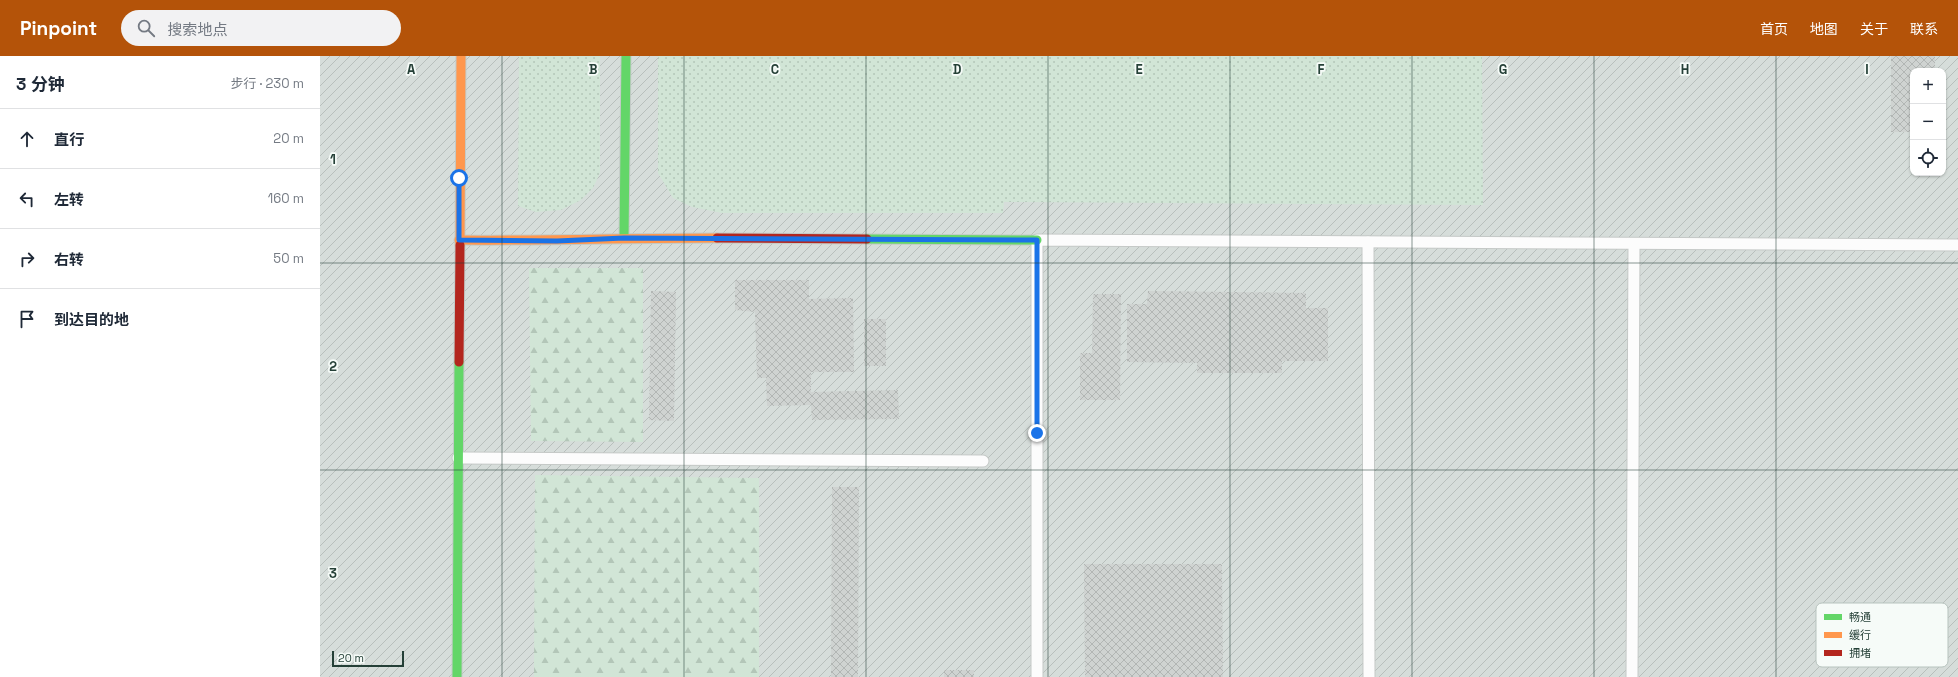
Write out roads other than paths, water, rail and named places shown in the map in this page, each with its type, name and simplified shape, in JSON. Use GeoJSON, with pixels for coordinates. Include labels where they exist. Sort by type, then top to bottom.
{"type":"FeatureCollection","features":[{"type":"Feature","properties":{"kind":"main road"},"geometry":{"type":"LineString","coordinates":[[457,677],[460,56]]}},
{"type":"Feature","properties":{"kind":"main road"},"geometry":{"type":"LineString","coordinates":[[624,238],[626,56]]}},
{"type":"Feature","properties":{"kind":"main road"},"geometry":{"type":"LineString","coordinates":[[459,240],[557,241],[624,238],[1037,240]]}},
{"type":"Feature","properties":{"kind":"lane"},"geometry":{"type":"LineString","coordinates":[[1037,677],[1037,240],[1958,245]]}},
{"type":"Feature","properties":{"kind":"lane"},"geometry":{"type":"LineString","coordinates":[[1368,242],[1370,677]]}},
{"type":"Feature","properties":{"kind":"lane"},"geometry":{"type":"LineString","coordinates":[[1632,677],[1634,244]]}},
{"type":"Feature","properties":{"kind":"lane"},"geometry":{"type":"LineString","coordinates":[[458,458],[983,461]]}}]}
